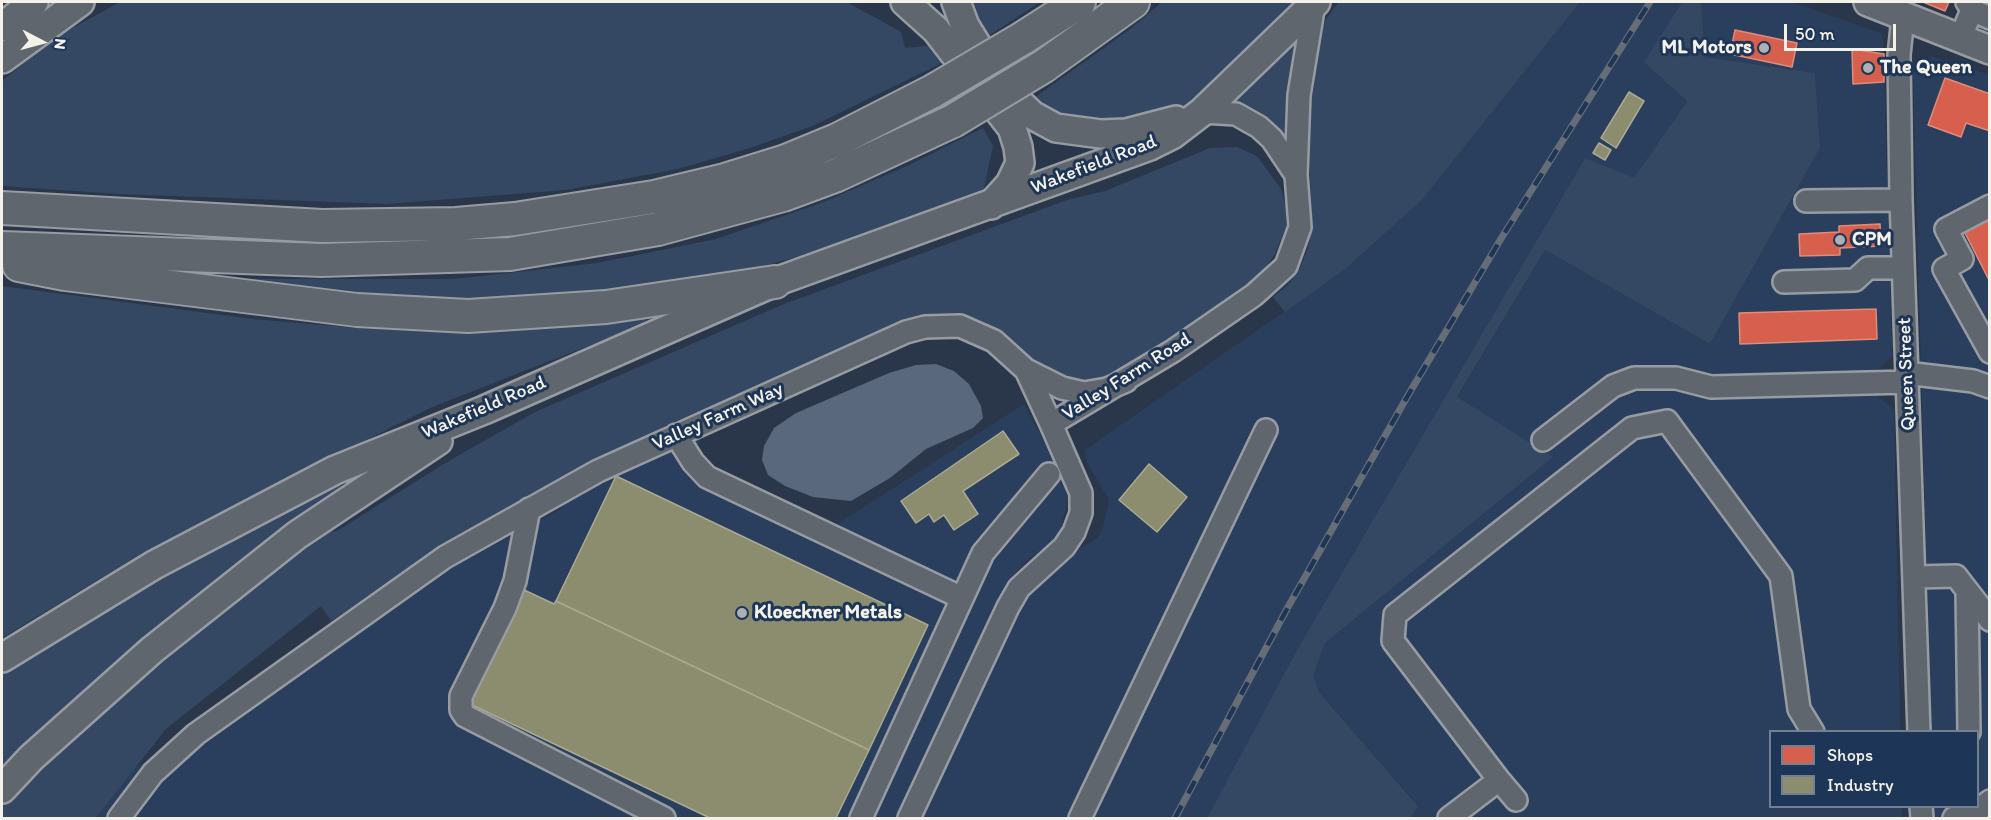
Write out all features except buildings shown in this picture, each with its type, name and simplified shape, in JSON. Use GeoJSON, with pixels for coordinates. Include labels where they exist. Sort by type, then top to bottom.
{"type":"FeatureCollection","features":[{"type":"Feature","properties":{"kind":"highway"},"geometry":{"type":"LineString","coordinates":[[2,208],[322,226],[456,224],[570,212],[654,197],[725,180],[786,161],[837,140],[933,91],[1079,2]]}},
{"type":"Feature","properties":{"kind":"highway"},"geometry":{"type":"LineString","coordinates":[[2,248],[321,260],[510,254],[658,229],[783,195],[837,175],[953,121],[1044,66],[1133,2]]}},
{"type":"Feature","properties":{"kind":"highway"},"geometry":{"type":"LineString","coordinates":[[2,262],[75,276],[357,310],[468,316],[606,307],[775,282]]}},
{"type":"Feature","properties":{"kind":"main road"},"geometry":{"type":"LineString","coordinates":[[2,27],[34,2]]}},
{"type":"Feature","properties":{"kind":"main road"},"geometry":{"type":"LineString","coordinates":[[2,59],[80,2]]}},
{"type":"Feature","properties":{"kind":"main road","name":"Wakefield Road"},"geometry":{"type":"LineString","coordinates":[[905,2],[936,30],[1012,128],[1020,163],[1010,184],[990,206]]}},
{"type":"Feature","properties":{"kind":"main road"},"geometry":{"type":"LineString","coordinates":[[956,2],[965,26],[1002,86],[1032,115],[1056,128],[1090,134],[1126,133],[1166,121],[1199,115]]}},
{"type":"Feature","properties":{"kind":"main road"},"geometry":{"type":"LineString","coordinates":[[1869,2],[1989,50]]}},
{"type":"Feature","properties":{"kind":"main road","name":"Wakefield Road"},"geometry":{"type":"LineString","coordinates":[[2,658],[154,565],[335,470],[484,410],[775,282],[990,206],[1150,146],[1199,115],[1315,3]]}},
{"type":"Feature","properties":{"kind":"main road"},"geometry":{"type":"LineString","coordinates":[[2,789],[31,758],[152,650],[279,550],[484,410]]}},
{"type":"Feature","properties":{"kind":"street","name":"Valley Farm Road"},"geometry":{"type":"LineString","coordinates":[[909,819],[1008,607],[1019,588],[1064,547],[1074,532],[1081,513],[1081,493],[1051,424],[1126,381],[1254,295],[1286,266],[1300,227],[1296,175],[1299,95],[1315,3]]}},
{"type":"Feature","properties":{"kind":"street"},"geometry":{"type":"LineString","coordinates":[[1960,39],[1974,7]]}},
{"type":"Feature","properties":{"kind":"street","name":"Queen Street"},"geometry":{"type":"LineString","coordinates":[[1902,17],[1899,56],[1901,200],[1919,730]]}},
{"type":"Feature","properties":{"kind":"street"},"geometry":{"type":"LineString","coordinates":[[1199,115],[1236,114],[1260,127],[1272,139],[1296,175]]}},
{"type":"Feature","properties":{"kind":"street"},"geometry":{"type":"LineString","coordinates":[[1806,201],[1901,200]]}},
{"type":"Feature","properties":{"kind":"street"},"geometry":{"type":"LineString","coordinates":[[1989,206],[1946,229],[1962,259],[1944,268],[1989,352]]}},
{"type":"Feature","properties":{"kind":"street"},"geometry":{"type":"LineString","coordinates":[[1784,282],[1855,280],[1868,268],[1903,268]]}},
{"type":"Feature","properties":{"kind":"street","name":"Valley Farm Way"},"geometry":{"type":"LineString","coordinates":[[119,819],[153,773],[196,734],[445,557],[598,471],[906,332],[925,327],[960,326],[978,333],[1007,351],[1026,370],[1054,385],[1084,393],[1107,389],[1126,381]]}},
{"type":"Feature","properties":{"kind":"street"},"geometry":{"type":"LineString","coordinates":[[1026,370],[1051,424]]}},
{"type":"Feature","properties":{"kind":"street"},"geometry":{"type":"LineString","coordinates":[[1543,440],[1613,386],[1635,378],[1676,378],[1711,387],[1906,378],[1973,381],[1989,387]]}},
{"type":"Feature","properties":{"kind":"street"},"geometry":{"type":"LineString","coordinates":[[1516,800],[1393,641],[1395,615],[1632,428],[1667,421],[1781,576],[1799,709],[1812,730]]}},
{"type":"Feature","properties":{"kind":"street"},"geometry":{"type":"LineString","coordinates":[[1080,819],[1266,430]]}},
{"type":"Feature","properties":{"kind":"street"},"geometry":{"type":"LineString","coordinates":[[676,435],[693,462],[707,477],[962,598]]}},
{"type":"Feature","properties":{"kind":"street"},"geometry":{"type":"LineString","coordinates":[[861,819],[983,552],[1049,474]]}},
{"type":"Feature","properties":{"kind":"street"},"geometry":{"type":"LineString","coordinates":[[529,509],[515,581],[505,609],[461,696],[461,710],[465,716],[664,819]]}},
{"type":"Feature","properties":{"kind":"street"},"geometry":{"type":"LineString","coordinates":[[1915,577],[1956,576],[1989,620]]}},
{"type":"Feature","properties":{"kind":"street"},"geometry":{"type":"LineString","coordinates":[[1967,591],[1970,730]]}},
{"type":"Feature","properties":{"kind":"street"},"geometry":{"type":"LineString","coordinates":[[1449,819],[1499,780]]}},
{"type":"Feature","properties":{"kind":"shaded area"},"geometry":{"type":"Polygon","coordinates":[[[120,2],[847,2],[901,32],[905,48],[937,45],[946,61],[815,125],[750,148],[678,169],[566,190],[387,204],[119,194],[2,186],[2,81],[58,36],[120,2]]]}},
{"type":"Feature","properties":{"kind":"shaded area"},"geometry":{"type":"Polygon","coordinates":[[[970,2],[1040,2],[978,43],[970,2]]]}},
{"type":"Feature","properties":{"kind":"shaded area"},"geometry":{"type":"Polygon","coordinates":[[[1162,2],[1296,2],[1181,112],[1104,133],[1024,105],[1129,30],[1162,2]]]}},
{"type":"Feature","properties":{"kind":"shaded area"},"geometry":{"type":"Polygon","coordinates":[[[1339,2],[1580,2],[1422,200],[1344,270],[1285,312],[1273,297],[1289,284],[1300,268],[1308,248],[1312,224],[1306,100],[1315,42],[1327,18],[1339,2]]]}},
{"type":"Feature","properties":{"kind":"shaded area"},"geometry":{"type":"Polygon","coordinates":[[[1580,2],[1682,2],[1645,62],[1687,100],[1634,179],[1585,158],[1298,648],[1207,818],[921,818],[1027,593],[1058,563],[1097,538],[1102,531],[1109,500],[1086,460],[1085,450],[1344,270],[1422,200],[1580,2]]]}},
{"type":"Feature","properties":{"kind":"shaded area"},"geometry":{"type":"Polygon","coordinates":[[[1682,2],[1701,2],[1705,57],[1815,73],[1820,148],[1710,344],[1545,250],[1457,397],[1553,457],[1325,643],[1313,675],[1319,692],[1418,806],[1411,818],[1207,818],[1298,648],[1585,158],[1634,178],[1687,101],[1644,62],[1682,2]]]}},
{"type":"Feature","properties":{"kind":"shaded area"},"geometry":{"type":"Polygon","coordinates":[[[1701,2],[1792,2],[1883,34],[1892,357],[1872,374],[1873,393],[1894,409],[1900,730],[1769,730],[1769,808],[1902,808],[1902,818],[1411,818],[1418,805],[1319,692],[1312,675],[1325,643],[1553,457],[1457,398],[1545,250],[1710,344],[1820,148],[1815,73],[1705,57],[1701,2]]]}},
{"type":"Feature","properties":{"kind":"shaded area"},"geometry":{"type":"Polygon","coordinates":[[[1290,42],[1294,46],[1290,143],[1274,127],[1226,105],[1290,42]]]}},
{"type":"Feature","properties":{"kind":"shaded area"},"geometry":{"type":"Polygon","coordinates":[[[1930,57],[1951,61],[1989,75],[1989,818],[1934,818],[1933,808],[1979,808],[1979,730],[1931,730],[1914,61],[1930,57]]]}},
{"type":"Feature","properties":{"kind":"shaded area"},"geometry":{"type":"Polygon","coordinates":[[[983,128],[993,146],[983,193],[868,238],[707,281],[631,294],[448,305],[120,271],[238,279],[454,279],[597,263],[716,239],[824,202],[909,165],[983,128]]]}},
{"type":"Feature","properties":{"kind":"shaded area"},"geometry":{"type":"Polygon","coordinates":[[[1237,147],[1257,156],[1281,189],[1286,207],[1286,227],[1275,254],[1259,276],[1122,373],[1103,380],[1080,383],[1057,377],[962,318],[944,316],[903,324],[669,424],[441,549],[331,621],[321,606],[166,729],[96,818],[2,818],[2,802],[72,732],[187,633],[330,526],[333,532],[340,529],[447,462],[535,412],[784,304],[1067,200],[1105,191],[1210,148],[1237,147]]]}},
{"type":"Feature","properties":{"kind":"shaded area"},"geometry":{"type":"Polygon","coordinates":[[[2,286],[253,319],[356,328],[414,331],[511,329],[581,325],[641,316],[646,320],[644,324],[430,408],[144,552],[2,638],[2,286]]]}},
{"type":"Feature","properties":{"kind":"shaded area"},"geometry":{"type":"Polygon","coordinates":[[[936,364],[954,371],[969,384],[981,406],[983,418],[973,428],[926,449],[890,478],[851,501],[813,497],[785,486],[768,475],[762,460],[764,446],[774,428],[796,413],[889,373],[916,365],[936,364]]]}},
{"type":"Feature","properties":{"kind":"shaded area"},"geometry":{"type":"Polygon","coordinates":[[[1024,404],[1070,491],[1060,531],[1054,541],[1025,562],[1010,579],[896,818],[96,818],[137,766],[199,744],[347,638],[451,568],[561,509],[566,501],[709,428],[700,439],[699,450],[703,462],[712,471],[833,527],[1024,404]]]}},
{"type":"Feature","properties":{"kind":"shaded area"},"geometry":{"type":"Polygon","coordinates":[[[336,480],[345,493],[174,615],[84,692],[2,768],[2,669],[133,590],[336,480]]]}},
{"type":"Feature","properties":{"kind":"railway"},"geometry":{"type":"LineString","coordinates":[[1175,818],[1288,607],[1407,397],[1502,237],[1650,2]]}},
{"type":"Feature","properties":{"kind":"place","name":"ML Motors"},"geometry":{"type":"Point","coordinates":[1764,48]}},
{"type":"Feature","properties":{"kind":"place","name":"The Queen"},"geometry":{"type":"Point","coordinates":[1868,68]}},
{"type":"Feature","properties":{"kind":"place","name":"CPM"},"geometry":{"type":"Point","coordinates":[1840,240]}},
{"type":"Feature","properties":{"kind":"place","name":"Kloeckner Metals"},"geometry":{"type":"Point","coordinates":[742,613]}}]}
